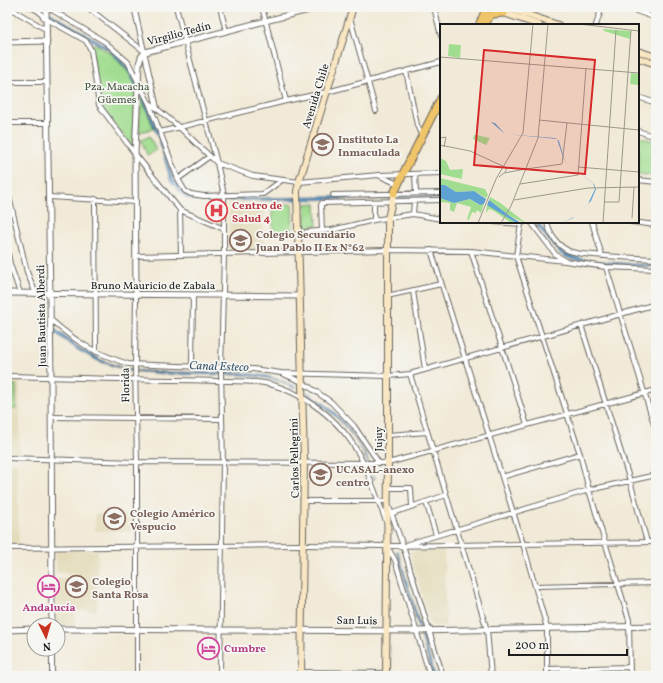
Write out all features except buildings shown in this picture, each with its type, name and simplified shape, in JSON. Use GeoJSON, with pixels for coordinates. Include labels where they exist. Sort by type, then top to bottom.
{"type":"FeatureCollection","features":[{"type":"Feature","properties":{"kind":"main road","name":"Avenida Chile"},"geometry":{"type":"LineString","coordinates":[[298,239],[297,192],[299,182],[353,7]]}},
{"type":"Feature","properties":{"kind":"main road"},"geometry":{"type":"LineString","coordinates":[[480,24],[487,7],[504,10],[554,24]]}},
{"type":"Feature","properties":{"kind":"main road"},"geometry":{"type":"LineString","coordinates":[[481,24],[492,14],[504,10],[537,24]]}},
{"type":"Feature","properties":{"kind":"main road"},"geometry":{"type":"LineString","coordinates":[[639,51],[656,57]]}},
{"type":"Feature","properties":{"kind":"main road"},"geometry":{"type":"LineString","coordinates":[[639,58],[656,64]]}},
{"type":"Feature","properties":{"kind":"main road"},"geometry":{"type":"LineString","coordinates":[[394,193],[440,100]]}},
{"type":"Feature","properties":{"kind":"main road","name":"Jujuy"},"geometry":{"type":"LineString","coordinates":[[386,674],[388,218],[394,193]]}},
{"type":"Feature","properties":{"kind":"main road","name":"Carlos Pellegrini"},"geometry":{"type":"LineString","coordinates":[[298,239],[304,462],[301,674]]}},
{"type":"Feature","properties":{"kind":"street"},"geometry":{"type":"LineString","coordinates":[[8,7],[47,30]]}},
{"type":"Feature","properties":{"kind":"street"},"geometry":{"type":"LineString","coordinates":[[31,7],[40,12],[43,17],[86,41],[89,45],[99,105],[135,154],[180,210],[224,229]]}},
{"type":"Feature","properties":{"kind":"street"},"geometry":{"type":"LineString","coordinates":[[47,7],[105,42],[128,62],[150,103],[178,179],[185,191],[191,194],[204,196],[263,194],[282,180]]}},
{"type":"Feature","properties":{"kind":"street","name":"Juan Bautista Alberdi"},"geometry":{"type":"LineString","coordinates":[[47,7],[47,123],[51,320],[52,617]]}},
{"type":"Feature","properties":{"kind":"street"},"geometry":{"type":"LineString","coordinates":[[87,7],[145,52]]}},
{"type":"Feature","properties":{"kind":"street"},"geometry":{"type":"LineString","coordinates":[[134,7],[157,108]]}},
{"type":"Feature","properties":{"kind":"street"},"geometry":{"type":"LineString","coordinates":[[176,7],[224,195],[222,369],[223,462],[220,676]]}},
{"type":"Feature","properties":{"kind":"street"},"geometry":{"type":"LineString","coordinates":[[220,7],[226,30]]}},
{"type":"Feature","properties":{"kind":"street"},"geometry":{"type":"LineString","coordinates":[[262,7],[286,101]]}},
{"type":"Feature","properties":{"kind":"street","name":"Virgilio Tedín"},"geometry":{"type":"LineString","coordinates":[[138,93],[139,64],[141,57],[145,52],[320,7]]}},
{"type":"Feature","properties":{"kind":"street"},"geometry":{"type":"LineString","coordinates":[[434,7],[440,32]]}},
{"type":"Feature","properties":{"kind":"street"},"geometry":{"type":"LineString","coordinates":[[596,24],[602,7]]}},
{"type":"Feature","properties":{"kind":"street"},"geometry":{"type":"LineString","coordinates":[[625,7],[656,18]]}},
{"type":"Feature","properties":{"kind":"street"},"geometry":{"type":"LineString","coordinates":[[350,17],[376,110]]}},
{"type":"Feature","properties":{"kind":"street"},"geometry":{"type":"LineString","coordinates":[[7,42],[47,41]]}},
{"type":"Feature","properties":{"kind":"street"},"geometry":{"type":"LineString","coordinates":[[160,132],[327,92],[440,62]]}},
{"type":"Feature","properties":{"kind":"street"},"geometry":{"type":"LineString","coordinates":[[406,71],[417,125],[422,137]]}},
{"type":"Feature","properties":{"kind":"street"},"geometry":{"type":"LineString","coordinates":[[7,82],[47,82]]}},
{"type":"Feature","properties":{"kind":"street","name":"Florida"},"geometry":{"type":"LineString","coordinates":[[137,676],[135,154],[138,93]]}},
{"type":"Feature","properties":{"kind":"street"},"geometry":{"type":"LineString","coordinates":[[639,97],[656,103]]}},
{"type":"Feature","properties":{"kind":"street"},"geometry":{"type":"LineString","coordinates":[[150,103],[179,127],[217,163],[253,176],[299,182],[379,175],[440,173]]}},
{"type":"Feature","properties":{"kind":"street"},"geometry":{"type":"LineString","coordinates":[[7,123],[47,123]]}},
{"type":"Feature","properties":{"kind":"street"},"geometry":{"type":"LineString","coordinates":[[639,131],[656,137]]}},
{"type":"Feature","properties":{"kind":"street"},"geometry":{"type":"LineString","coordinates":[[178,179],[210,156]]}},
{"type":"Feature","properties":{"kind":"street"},"geometry":{"type":"LineString","coordinates":[[416,174],[416,193]]}},
{"type":"Feature","properties":{"kind":"street"},"geometry":{"type":"LineString","coordinates":[[379,175],[398,184]]}},
{"type":"Feature","properties":{"kind":"street"},"geometry":{"type":"LineString","coordinates":[[639,180],[656,182]]}},
{"type":"Feature","properties":{"kind":"street"},"geometry":{"type":"LineString","coordinates":[[7,188],[26,272],[36,294]]}},
{"type":"Feature","properties":{"kind":"street"},"geometry":{"type":"LineString","coordinates":[[333,195],[440,192]]}},
{"type":"Feature","properties":{"kind":"street"},"geometry":{"type":"LineString","coordinates":[[49,197],[136,202]]}},
{"type":"Feature","properties":{"kind":"street"},"geometry":{"type":"LineString","coordinates":[[95,199],[96,352]]}},
{"type":"Feature","properties":{"kind":"street"},"geometry":{"type":"LineString","coordinates":[[322,231],[322,203],[440,200]]}},
{"type":"Feature","properties":{"kind":"street"},"geometry":{"type":"LineString","coordinates":[[413,214],[414,201]]}},
{"type":"Feature","properties":{"kind":"street"},"geometry":{"type":"LineString","coordinates":[[374,202],[374,220]]}},
{"type":"Feature","properties":{"kind":"street"},"geometry":{"type":"LineString","coordinates":[[180,210],[181,255]]}},
{"type":"Feature","properties":{"kind":"street"},"geometry":{"type":"LineString","coordinates":[[306,232],[322,231],[374,220],[413,214],[440,220]]}},
{"type":"Feature","properties":{"kind":"street"},"geometry":{"type":"LineString","coordinates":[[523,223],[516,256],[580,454],[589,490],[628,612],[630,676]]}},
{"type":"Feature","properties":{"kind":"street"},"geometry":{"type":"LineString","coordinates":[[532,223],[556,255],[565,261]]}},
{"type":"Feature","properties":{"kind":"street"},"geometry":{"type":"LineString","coordinates":[[547,223],[551,233],[560,244],[576,253],[656,259]]}},
{"type":"Feature","properties":{"kind":"street"},"geometry":{"type":"LineString","coordinates":[[592,223],[602,256]]}},
{"type":"Feature","properties":{"kind":"street"},"geometry":{"type":"LineString","coordinates":[[639,223],[656,225]]}},
{"type":"Feature","properties":{"kind":"street"},"geometry":{"type":"LineString","coordinates":[[7,248],[10,264],[20,293]]}},
{"type":"Feature","properties":{"kind":"street"},"geometry":{"type":"LineString","coordinates":[[136,256],[388,250],[471,251],[606,267],[656,270]]}},
{"type":"Feature","properties":{"kind":"street"},"geometry":{"type":"LineString","coordinates":[[431,250],[523,544],[547,628],[547,676]]}},
{"type":"Feature","properties":{"kind":"street"},"geometry":{"type":"LineString","coordinates":[[471,251],[527,425]]}},
{"type":"Feature","properties":{"kind":"street"},"geometry":{"type":"LineString","coordinates":[[606,267],[656,431]]}},
{"type":"Feature","properties":{"kind":"street"},"geometry":{"type":"LineString","coordinates":[[387,296],[441,284]]}},
{"type":"Feature","properties":{"kind":"street"},"geometry":{"type":"LineString","coordinates":[[413,291],[425,369]]}},
{"type":"Feature","properties":{"kind":"street","name":"Bruno Mauricio de Zabala"},"geometry":{"type":"LineString","coordinates":[[7,293],[299,296]]}},
{"type":"Feature","properties":{"kind":"street"},"geometry":{"type":"LineString","coordinates":[[192,366],[193,296]]}},
{"type":"Feature","properties":{"kind":"street"},"geometry":{"type":"LineString","coordinates":[[51,320],[84,346],[96,352],[135,366],[192,366],[222,369],[253,369],[281,373],[388,376],[410,374],[656,304]]}},
{"type":"Feature","properties":{"kind":"street"},"geometry":{"type":"LineString","coordinates":[[581,326],[630,481],[647,542]]}},
{"type":"Feature","properties":{"kind":"street"},"geometry":{"type":"LineString","coordinates":[[281,373],[302,382],[342,412],[354,426],[379,463]]}},
{"type":"Feature","properties":{"kind":"street"},"geometry":{"type":"LineString","coordinates":[[410,374],[487,630],[491,676]]}},
{"type":"Feature","properties":{"kind":"street"},"geometry":{"type":"LineString","coordinates":[[7,376],[222,379],[272,384],[286,389],[327,414],[344,431],[364,462],[378,502],[387,522]]}},
{"type":"Feature","properties":{"kind":"street"},"geometry":{"type":"LineString","coordinates":[[7,458],[137,462],[388,463],[656,390]]}},
{"type":"Feature","properties":{"kind":"street"},"geometry":{"type":"LineString","coordinates":[[51,417],[222,419]]}},
{"type":"Feature","properties":{"kind":"street"},"geometry":{"type":"LineString","coordinates":[[388,435],[427,432]]}},
{"type":"Feature","properties":{"kind":"street"},"geometry":{"type":"LineString","coordinates":[[502,477],[580,454]]}},
{"type":"Feature","properties":{"kind":"street"},"geometry":{"type":"LineString","coordinates":[[404,546],[436,535],[589,490],[656,475]]}},
{"type":"Feature","properties":{"kind":"street"},"geometry":{"type":"LineString","coordinates":[[387,488],[411,488],[412,506]]}},
{"type":"Feature","properties":{"kind":"street"},"geometry":{"type":"LineString","coordinates":[[392,513],[446,495]]}},
{"type":"Feature","properties":{"kind":"street"},"geometry":{"type":"LineString","coordinates":[[304,501],[387,501],[404,546],[443,676]]}},
{"type":"Feature","properties":{"kind":"street"},"geometry":{"type":"LineString","coordinates":[[426,502],[436,535]]}},
{"type":"Feature","properties":{"kind":"street"},"geometry":{"type":"LineString","coordinates":[[7,548],[303,545],[404,546],[656,542]]}},
{"type":"Feature","properties":{"kind":"street"},"geometry":{"type":"LineString","coordinates":[[387,546],[395,560],[430,676]]}},
{"type":"Feature","properties":{"kind":"street"},"geometry":{"type":"LineString","coordinates":[[535,586],[656,583]]}},
{"type":"Feature","properties":{"kind":"street","name":"San Luis"},"geometry":{"type":"LineString","coordinates":[[66,629],[429,631],[656,626]]}},
{"type":"Feature","properties":{"kind":"street"},"geometry":{"type":"LineString","coordinates":[[7,630],[26,629]]}},
{"type":"Feature","properties":{"kind":"street"},"geometry":{"type":"LineString","coordinates":[[52,657],[52,676]]}},
{"type":"Feature","properties":{"kind":"street"},"geometry":{"type":"LineString","coordinates":[[547,670],[630,667]]}},
{"type":"Feature","properties":{"kind":"street"},"geometry":{"type":"LineString","coordinates":[[301,674],[386,674]]}},
{"type":"Feature","properties":{"kind":"shaded area","name":"Centro de Salud 4"},"geometry":{"type":"Polygon","coordinates":[[[211,203],[223,204],[223,222],[221,224],[209,218],[211,203]]]}},
{"type":"Feature","properties":{"kind":"shaded area"},"geometry":{"type":"Polygon","coordinates":[[[229,203],[263,203],[264,249],[231,250],[229,247],[229,203]]]}},
{"type":"Feature","properties":{"kind":"shaded area"},"geometry":{"type":"Polygon","coordinates":[[[7,381],[20,381],[20,454],[7,453],[7,381]]]}},
{"type":"Feature","properties":{"kind":"shaded area"},"geometry":{"type":"Polygon","coordinates":[[[7,463],[17,463],[19,544],[7,544],[7,463]]]}},
{"type":"Feature","properties":{"kind":"shaded area","name":"Colegio Américo Vespucio"},"geometry":{"type":"Polygon","coordinates":[[[95,514],[134,514],[134,531],[95,531],[95,514]]]}},
{"type":"Feature","properties":{"kind":"shaded area","name":"Colegio Santa Rosa"},"geometry":{"type":"Polygon","coordinates":[[[98,550],[97,611],[75,610],[75,625],[66,625],[66,617],[56,617],[56,579],[75,579],[76,576],[74,573],[56,573],[56,552],[98,550]]]}},
{"type":"Feature","properties":{"kind":"shaded area"},"geometry":{"type":"Polygon","coordinates":[[[444,550],[446,626],[433,626],[430,624],[410,552],[444,550]]]}},
{"type":"Feature","properties":{"kind":"green space","name":"Pza. Macacha Güemes"},"geometry":{"type":"Polygon","coordinates":[[[96,44],[112,54],[129,73],[136,85],[133,147],[100,106],[92,49],[92,45],[96,44]]]}},
{"type":"Feature","properties":{"kind":"green space"},"geometry":{"type":"Polygon","coordinates":[[[141,97],[154,129],[139,132],[141,97]]]}},
{"type":"Feature","properties":{"kind":"green space"},"geometry":{"type":"Polygon","coordinates":[[[150,136],[156,151],[147,155],[141,140],[150,136]]]}},
{"type":"Feature","properties":{"kind":"green space"},"geometry":{"type":"Polygon","coordinates":[[[639,136],[656,142],[656,176],[639,174],[639,136]]]}},
{"type":"Feature","properties":{"kind":"green space"},"geometry":{"type":"Polygon","coordinates":[[[316,203],[317,226],[306,226],[305,204],[316,203]]]}},
{"type":"Feature","properties":{"kind":"green space"},"geometry":{"type":"Polygon","coordinates":[[[292,204],[293,233],[273,234],[272,205],[292,204]]]}},
{"type":"Feature","properties":{"kind":"green space"},"geometry":{"type":"Polygon","coordinates":[[[7,385],[16,385],[16,409],[7,409],[7,385]]]}},
{"type":"Feature","properties":{"kind":"water"},"geometry":{"type":"Polygon","coordinates":[[[34,7],[40,7],[111,48],[130,70],[146,100],[161,139],[173,179],[186,194],[198,199],[440,195],[440,198],[198,201],[186,198],[171,182],[159,140],[144,102],[128,71],[109,50],[34,7]]]}},
{"type":"Feature","properties":{"kind":"water"},"geometry":{"type":"Polygon","coordinates":[[[536,223],[539,223],[555,245],[565,254],[584,259],[656,265],[656,267],[580,261],[562,255],[547,239],[536,223]]]}},
{"type":"Feature","properties":{"kind":"water"},"geometry":{"type":"Polygon","coordinates":[[[55,329],[79,348],[99,359],[128,370],[244,373],[267,376],[296,387],[295,389],[282,382],[244,375],[165,374],[128,371],[98,361],[78,350],[54,332],[55,329]]]}},
{"type":"Feature","properties":{"kind":"water"},"geometry":{"type":"Polygon","coordinates":[[[307,392],[325,404],[337,415],[352,433],[366,455],[373,476],[376,478],[375,479],[373,477],[360,447],[347,429],[324,407],[307,394],[307,392]]]}},
{"type":"Feature","properties":{"kind":"water"},"geometry":{"type":"Polygon","coordinates":[[[396,551],[398,551],[435,676],[433,676],[396,551]]]}},
{"type":"Feature","properties":{"kind":"place","name":"Instituto La Inmaculada"},"geometry":{"type":"Point","coordinates":[323,145]}},
{"type":"Feature","properties":{"kind":"place","name":"Centro de Salud 4"},"geometry":{"type":"Point","coordinates":[216,211]}},
{"type":"Feature","properties":{"kind":"place","name":"Colegio Secundario Juan Pablo II Ex N°62"},"geometry":{"type":"Point","coordinates":[240,240]}},
{"type":"Feature","properties":{"kind":"place","name":"UCASAL-anexo centro"},"geometry":{"type":"Point","coordinates":[321,475]}},
{"type":"Feature","properties":{"kind":"place","name":"Colegio Américo Vespucio"},"geometry":{"type":"Point","coordinates":[115,519]}},
{"type":"Feature","properties":{"kind":"place","name":"Andalucía"},"geometry":{"type":"Point","coordinates":[49,587]}},
{"type":"Feature","properties":{"kind":"place","name":"Colegio Santa Rosa"},"geometry":{"type":"Point","coordinates":[77,587]}},
{"type":"Feature","properties":{"kind":"place","name":"Cumbre"},"geometry":{"type":"Point","coordinates":[209,648]}},
{"type":"Feature","properties":{"kind":"water label","name":"Canal Esteco"},"geometry":{"type":"Point","coordinates":[219,366]}}]}
